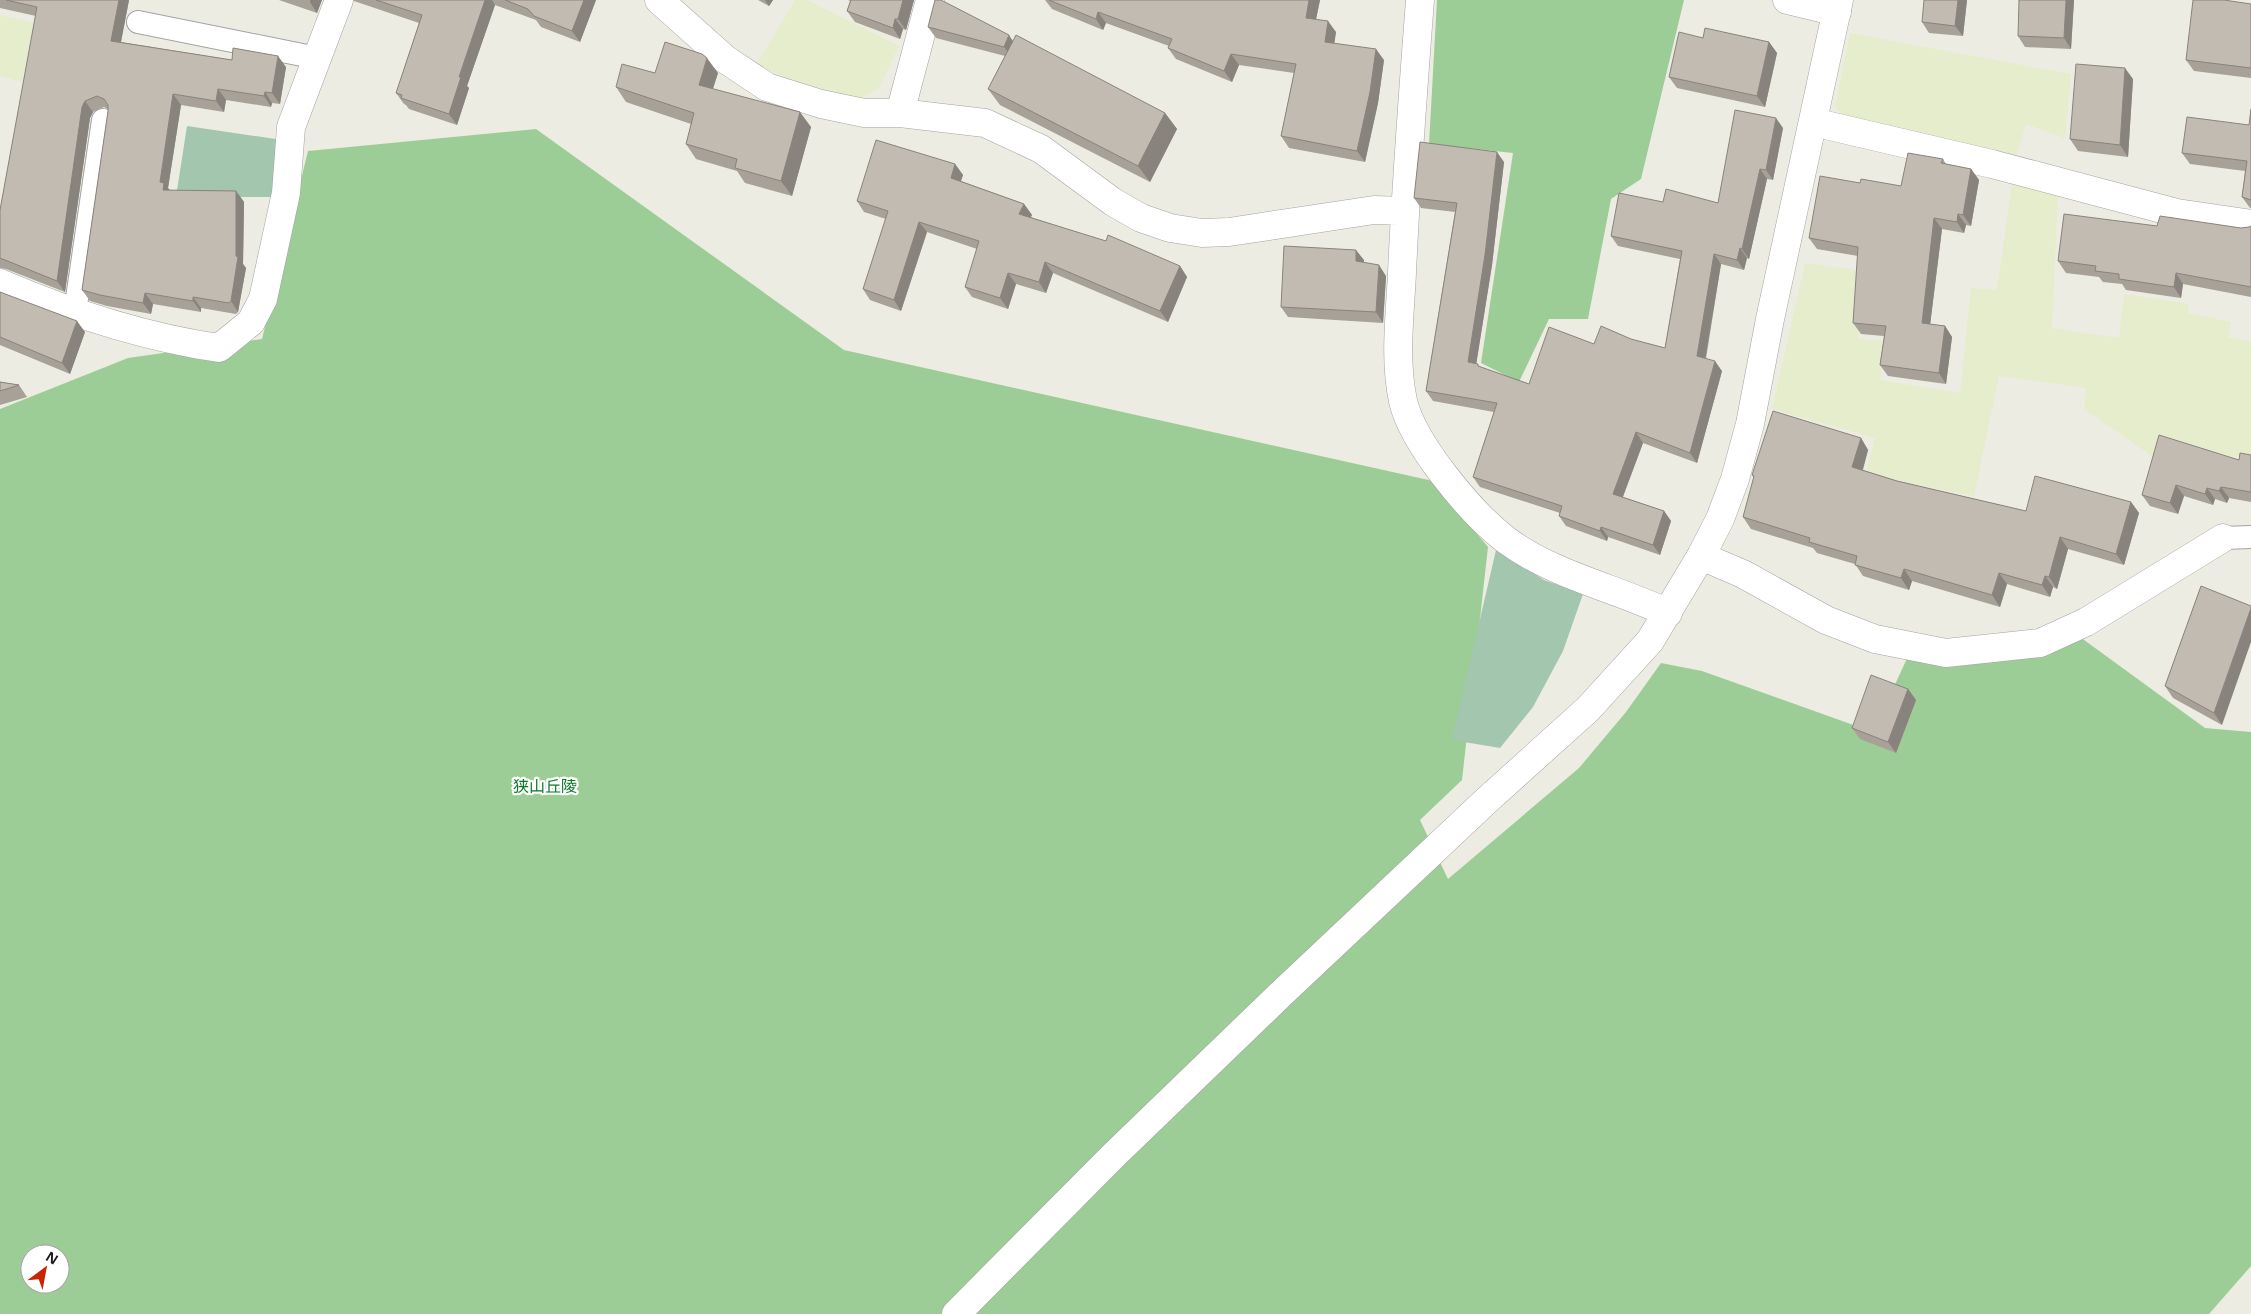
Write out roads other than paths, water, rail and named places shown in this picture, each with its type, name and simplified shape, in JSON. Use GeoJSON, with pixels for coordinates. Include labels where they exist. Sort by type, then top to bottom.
{"type":"FeatureCollection","features":[{"type":"Feature","properties":{"kind":"street"},"geometry":{"type":"LineString","coordinates":[[0,283],[75,312],[172,341],[219,348],[251,322],[263,299],[286,193],[291,127],[339,0]]}},
{"type":"Feature","properties":{"kind":"street"},"geometry":{"type":"LineString","coordinates":[[659,0],[724,59],[767,87],[821,104],[864,113],[900,114],[985,123],[1041,149],[1113,202],[1141,218],[1170,228],[1202,233],[1229,232],[1374,210],[1404,211]]}},
{"type":"Feature","properties":{"kind":"street"},"geometry":{"type":"LineString","coordinates":[[900,114],[930,0]]}},
{"type":"Feature","properties":{"kind":"street"},"geometry":{"type":"LineString","coordinates":[[1420,0],[1404,211],[1398,361],[1403,402],[1417,437],[1444,475],[1475,510],[1506,540],[1549,565],[1668,613]]}},
{"type":"Feature","properties":{"kind":"street"},"geometry":{"type":"LineString","coordinates":[[956,1314],[1114,1155],[1282,993],[1486,800],[1588,709],[1650,641],[1668,613],[1720,519],[1735,479],[1750,424],[1770,319],[1838,6],[1787,0]]}},
{"type":"Feature","properties":{"kind":"street"},"geometry":{"type":"LineString","coordinates":[[1813,122],[1992,164],[2177,213],[2251,224]]}},
{"type":"Feature","properties":{"kind":"street"},"geometry":{"type":"LineString","coordinates":[[1701,556],[1743,574],[1826,620],[1875,638],[1946,653],[2040,643],[2086,622],[2224,538]]}},
{"type":"Feature","properties":{"kind":"lane"},"geometry":{"type":"LineString","coordinates":[[138,22],[317,58]]}},
{"type":"Feature","properties":{"kind":"lane"},"geometry":{"type":"LineString","coordinates":[[75,312],[103,120]]}},
{"type":"Feature","properties":{"kind":"lane"},"geometry":{"type":"LineString","coordinates":[[2224,538],[2251,537]]}},
{"type":"Feature","properties":{"kind":"park label","name":"狭山丘陵"},"geometry":{"type":"Point","coordinates":[545,786]}}]}
